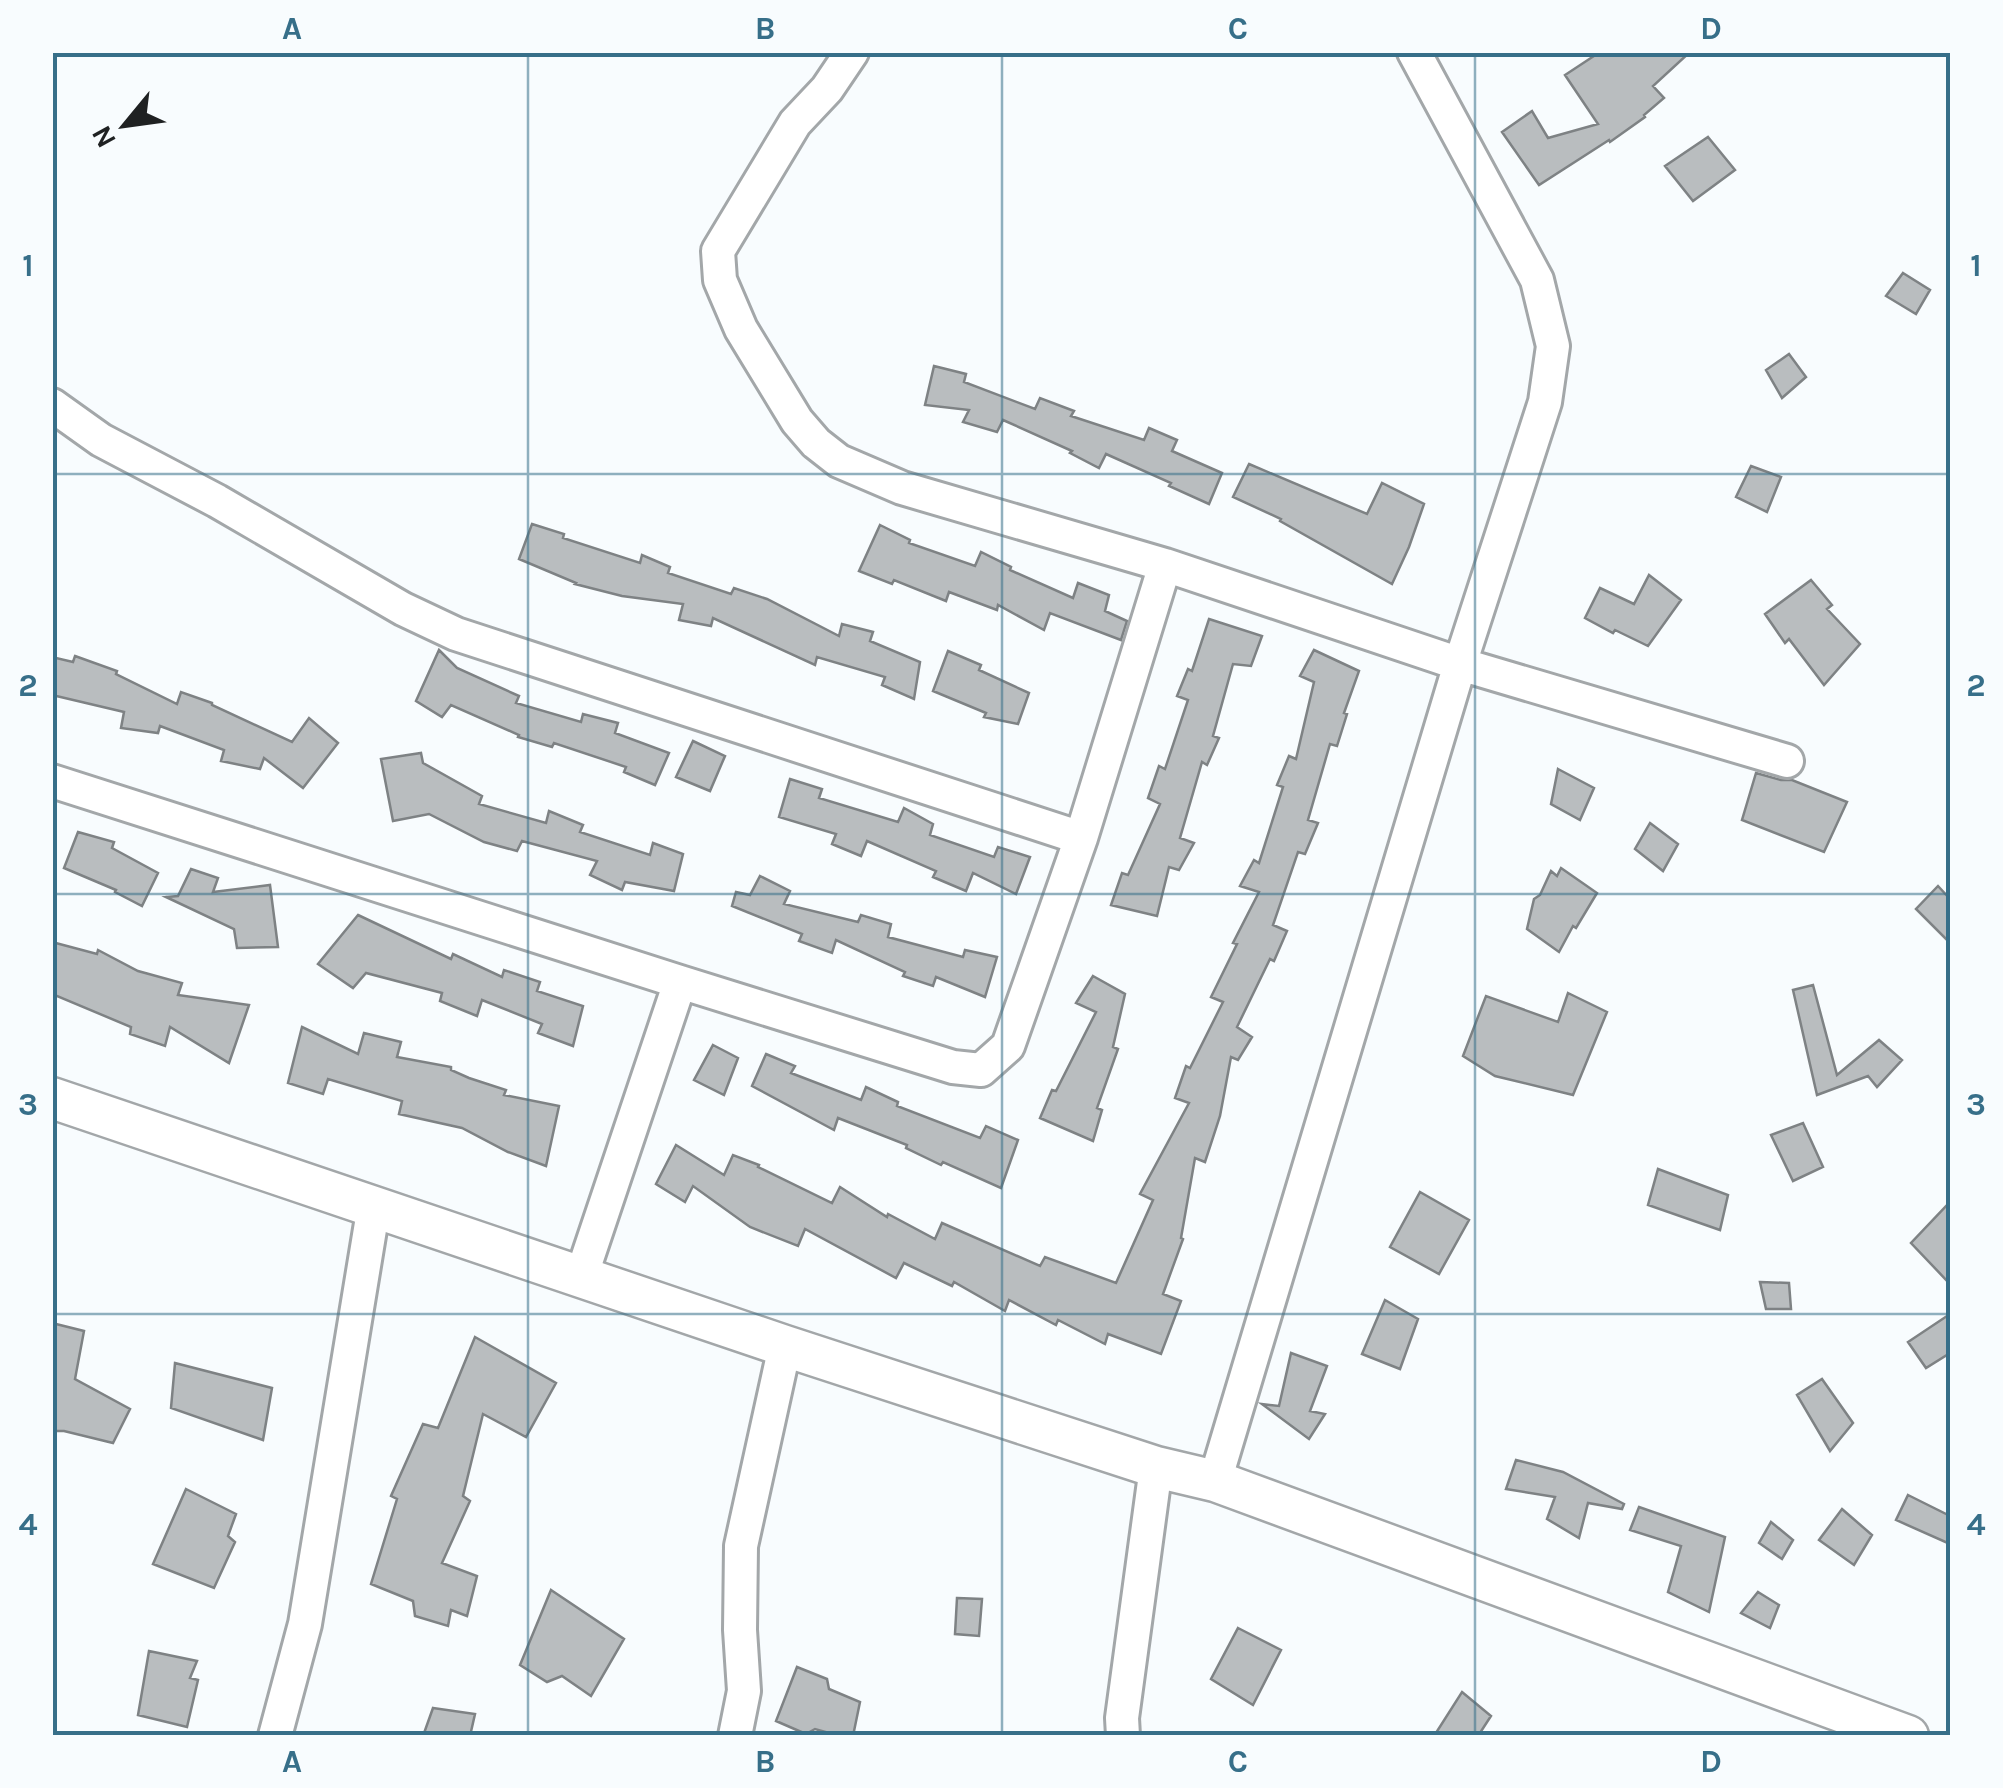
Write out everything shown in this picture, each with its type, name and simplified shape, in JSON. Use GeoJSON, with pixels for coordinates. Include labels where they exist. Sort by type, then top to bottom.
{"type":"FeatureCollection","features":[{"type":"Feature","properties":{"kind":"street"},"geometry":{"type":"LineString","coordinates":[[852,52],[827,89],[796,123],[718,252],[720,280],[740,329],[816,444],[839,460],[902,488],[1164,565],[1460,664],[1787,761]]}},
{"type":"Feature","properties":{"kind":"street"},"geometry":{"type":"LineString","coordinates":[[1215,1480],[1460,664],[1545,402],[1553,346],[1536,280],[1414,52]]}},
{"type":"Feature","properties":{"kind":"street"},"geometry":{"type":"LineString","coordinates":[[52,406],[101,440],[217,500],[403,609],[456,634],[1082,838]]}},
{"type":"Feature","properties":{"kind":"street"},"geometry":{"type":"LineString","coordinates":[[52,780],[952,1067],[981,1070],[1008,1046],[1082,838],[1164,565]]}},
{"type":"Feature","properties":{"kind":"street"},"geometry":{"type":"LineString","coordinates":[[580,1277],[680,982]]}},
{"type":"Feature","properties":{"kind":"street"},"geometry":{"type":"LineString","coordinates":[[52,1098],[785,1346],[1156,1467],[1215,1480],[1908,1736]]}},
{"type":"Feature","properties":{"kind":"street"},"geometry":{"type":"LineString","coordinates":[[276,1736],[306,1624],[374,1206]]}},
{"type":"Feature","properties":{"kind":"street"},"geometry":{"type":"LineString","coordinates":[[735,1736],[744,1691],[741,1546],[785,1346]]}},
{"type":"Feature","properties":{"kind":"street"},"geometry":{"type":"LineString","coordinates":[[1123,1736],[1122,1718],[1156,1467]]}},
{"type":"Feature","properties":{"kind":"building"},"geometry":{"type":"Polygon","coordinates":[[[1600,52],[1690,52],[1653,86],[1664,98],[1645,117],[1539,185],[1502,132],[1532,111],[1548,138],[1598,124],[1565,75],[1600,52]]]}},
{"type":"Feature","properties":{"kind":"building"},"geometry":{"type":"Polygon","coordinates":[[[1708,137],[1735,170],[1693,201],[1665,166],[1708,137]]]}},
{"type":"Feature","properties":{"kind":"building"},"geometry":{"type":"Polygon","coordinates":[[[1903,273],[1930,290],[1916,314],[1886,296],[1903,273]]]}},
{"type":"Feature","properties":{"kind":"building"},"geometry":{"type":"Polygon","coordinates":[[[1789,354],[1806,377],[1782,398],[1766,370],[1789,354]]]}},
{"type":"Feature","properties":{"kind":"building"},"geometry":{"type":"Polygon","coordinates":[[[934,366],[966,374],[964,382],[1035,409],[1040,398],[1074,411],[1071,416],[1144,440],[1149,428],[1177,440],[1172,451],[1222,473],[1209,504],[1106,454],[1099,468],[1072,451],[1003,420],[997,432],[963,422],[969,410],[925,405],[934,366]]]}},
{"type":"Feature","properties":{"kind":"building"},"geometry":{"type":"Polygon","coordinates":[[[1249,464],[1367,514],[1382,483],[1424,504],[1392,584],[1281,519],[1233,497],[1249,464]]]}},
{"type":"Feature","properties":{"kind":"building"},"geometry":{"type":"Polygon","coordinates":[[[1751,466],[1781,477],[1767,512],[1736,497],[1751,466]]]}},
{"type":"Feature","properties":{"kind":"building"},"geometry":{"type":"Polygon","coordinates":[[[532,524],[640,563],[642,555],[670,567],[668,573],[731,594],[734,588],[767,599],[839,636],[842,624],[873,632],[870,641],[920,662],[914,699],[882,685],[885,677],[817,657],[815,665],[713,618],[711,626],[679,620],[683,604],[622,596],[575,584],[519,559],[532,524]]]}},
{"type":"Feature","properties":{"kind":"building"},"geometry":{"type":"Polygon","coordinates":[[[880,525],[910,540],[909,543],[975,566],[981,552],[1011,567],[1010,570],[1073,598],[1078,583],[1109,595],[1105,611],[1127,621],[1121,640],[1050,613],[1044,630],[998,605],[997,610],[949,592],[946,601],[859,571],[880,525]]]}},
{"type":"Feature","properties":{"kind":"building"},"geometry":{"type":"Polygon","coordinates":[[[1649,575],[1681,600],[1648,646],[1585,618],[1600,588],[1634,604],[1649,575]]]}},
{"type":"Feature","properties":{"kind":"building"},"geometry":{"type":"Polygon","coordinates":[[[1811,580],[1832,605],[1827,609],[1860,644],[1824,685],[1789,639],[1785,643],[1765,614],[1811,580]]]}},
{"type":"Feature","properties":{"kind":"building"},"geometry":{"type":"Polygon","coordinates":[[[1209,619],[1262,636],[1251,666],[1233,664],[1213,736],[1219,738],[1207,765],[1202,762],[1180,838],[1194,843],[1179,870],[1169,867],[1157,916],[1111,905],[1122,873],[1128,875],[1160,804],[1148,798],[1159,766],[1165,769],[1188,700],[1177,696],[1188,669],[1192,671],[1209,619]]]}},
{"type":"Feature","properties":{"kind":"building"},"geometry":{"type":"Polygon","coordinates":[[[439,650],[457,668],[519,696],[516,703],[581,722],[583,714],[618,723],[615,733],[669,753],[655,785],[624,772],[626,767],[554,743],[552,747],[518,737],[451,705],[442,717],[416,701],[439,650]]]}},
{"type":"Feature","properties":{"kind":"building"},"geometry":{"type":"Polygon","coordinates":[[[1314,650],[1359,671],[1337,746],[1330,744],[1308,820],[1318,823],[1305,854],[1298,852],[1273,925],[1287,931],[1237,1027],[1252,1037],[1238,1060],[1231,1057],[1220,1116],[1205,1162],[1195,1158],[1183,1239],[1163,1294],[1181,1301],[1161,1354],[1108,1334],[1105,1344],[1058,1320],[1056,1325],[1009,1300],[1005,1311],[954,1282],[952,1286],[904,1263],[896,1278],[805,1229],[798,1246],[750,1227],[693,1186],[685,1202],[656,1184],[676,1145],[724,1175],[733,1155],[832,1203],[840,1187],[887,1217],[888,1214],[935,1239],[942,1223],[1040,1266],[1045,1257],[1116,1283],[1153,1200],[1140,1194],[1189,1103],[1175,1098],[1186,1066],[1190,1068],[1223,1002],[1211,997],[1259,892],[1240,886],[1254,860],[1259,863],[1283,787],[1277,785],[1289,756],[1296,759],[1314,682],[1300,676],[1314,650]]]}},
{"type":"Feature","properties":{"kind":"building"},"geometry":{"type":"Polygon","coordinates":[[[948,651],[1029,693],[1018,724],[984,717],[986,713],[933,691],[948,651]]]}},
{"type":"Feature","properties":{"kind":"building"},"geometry":{"type":"Polygon","coordinates":[[[75,656],[117,671],[116,674],[177,704],[181,692],[292,742],[309,718],[338,743],[303,788],[264,758],[260,769],[221,761],[224,750],[160,726],[158,733],[121,728],[124,712],[52,695],[52,657],[73,662],[75,656]]]}},
{"type":"Feature","properties":{"kind":"building"},"geometry":{"type":"Polygon","coordinates":[[[693,741],[725,756],[710,791],[676,777],[693,741]]]}},
{"type":"Feature","properties":{"kind":"building"},"geometry":{"type":"Polygon","coordinates":[[[421,753],[423,763],[482,796],[479,804],[546,823],[549,811],[583,825],[580,832],[650,855],[653,843],[683,854],[674,891],[625,882],[622,890],[590,875],[597,861],[522,841],[517,851],[484,842],[429,814],[393,821],[381,759],[421,753]]]}},
{"type":"Feature","properties":{"kind":"building"},"geometry":{"type":"Polygon","coordinates":[[[1558,769],[1594,788],[1580,820],[1551,804],[1558,769]]]}},
{"type":"Feature","properties":{"kind":"building"},"geometry":{"type":"Polygon","coordinates":[[[1756,773],[1792,780],[1847,802],[1824,852],[1742,820],[1756,773]]]}},
{"type":"Feature","properties":{"kind":"building"},"geometry":{"type":"Polygon","coordinates":[[[790,779],[822,789],[819,798],[898,822],[904,808],[933,824],[930,835],[994,857],[998,847],[1030,857],[1016,894],[973,873],[966,891],[933,877],[936,871],[867,841],[861,856],[832,844],[836,834],[779,817],[790,779]]]}},
{"type":"Feature","properties":{"kind":"building"},"geometry":{"type":"Polygon","coordinates":[[[1650,823],[1678,844],[1663,871],[1635,849],[1650,823]]]}},
{"type":"Feature","properties":{"kind":"building"},"geometry":{"type":"Polygon","coordinates":[[[78,832],[114,842],[112,848],[158,873],[142,906],[64,868],[78,832]]]}},
{"type":"Feature","properties":{"kind":"building"},"geometry":{"type":"Polygon","coordinates":[[[1561,868],[1597,893],[1559,952],[1527,929],[1534,899],[1540,895],[1551,871],[1557,876],[1561,868]]]}},
{"type":"Feature","properties":{"kind":"building"},"geometry":{"type":"Polygon","coordinates":[[[191,869],[218,878],[213,892],[270,885],[278,947],[237,948],[234,929],[166,897],[178,896],[191,869]]]}},
{"type":"Feature","properties":{"kind":"building"},"geometry":{"type":"Polygon","coordinates":[[[760,876],[790,891],[784,904],[858,922],[861,915],[891,924],[888,937],[963,957],[965,950],[997,957],[985,997],[936,977],[933,986],[903,976],[905,972],[836,940],[832,953],[799,941],[802,934],[732,906],[736,892],[750,895],[760,876]]]}},
{"type":"Feature","properties":{"kind":"building"},"geometry":{"type":"Polygon","coordinates":[[[1938,886],[1950,899],[1950,943],[1916,909],[1938,886]]]}},
{"type":"Feature","properties":{"kind":"building"},"geometry":{"type":"Polygon","coordinates":[[[358,915],[451,959],[453,954],[502,977],[504,970],[540,982],[537,991],[583,1006],[573,1046],[538,1033],[542,1024],[482,1000],[477,1016],[440,1001],[442,993],[366,973],[353,988],[318,964],[358,915]]]}},
{"type":"Feature","properties":{"kind":"building"},"geometry":{"type":"Polygon","coordinates":[[[52,942],[97,954],[98,950],[138,971],[182,983],[178,995],[249,1005],[229,1063],[170,1027],[165,1046],[130,1034],[131,1027],[52,994],[52,942]]]}},
{"type":"Feature","properties":{"kind":"building"},"geometry":{"type":"Polygon","coordinates":[[[1093,976],[1125,994],[1113,1047],[1118,1049],[1097,1108],[1102,1110],[1093,1141],[1040,1118],[1096,1012],[1076,1003],[1093,976]]]}},
{"type":"Feature","properties":{"kind":"building"},"geometry":{"type":"Polygon","coordinates":[[[1813,985],[1837,1075],[1879,1040],[1902,1060],[1877,1087],[1868,1076],[1817,1095],[1793,990],[1813,985]]]}},
{"type":"Feature","properties":{"kind":"building"},"geometry":{"type":"Polygon","coordinates":[[[1568,993],[1607,1012],[1573,1095],[1495,1076],[1463,1056],[1486,996],[1558,1022],[1568,993]]]}},
{"type":"Feature","properties":{"kind":"building"},"geometry":{"type":"Polygon","coordinates":[[[302,1027],[358,1054],[364,1033],[401,1042],[397,1057],[451,1067],[469,1078],[506,1090],[504,1095],[559,1106],[546,1166],[462,1128],[399,1114],[402,1101],[328,1079],[323,1094],[288,1083],[302,1027]]]}},
{"type":"Feature","properties":{"kind":"building"},"geometry":{"type":"Polygon","coordinates":[[[713,1045],[738,1058],[724,1095],[694,1080],[713,1045]]]}},
{"type":"Feature","properties":{"kind":"building"},"geometry":{"type":"Polygon","coordinates":[[[766,1054],[795,1066],[791,1073],[861,1100],[866,1087],[898,1102],[897,1106],[980,1138],[986,1126],[1018,1140],[1001,1188],[838,1118],[834,1130],[752,1086],[766,1054]]]}},
{"type":"Feature","properties":{"kind":"building"},"geometry":{"type":"Polygon","coordinates":[[[1803,1123],[1823,1167],[1793,1181],[1771,1135],[1803,1123]]]}},
{"type":"Feature","properties":{"kind":"building"},"geometry":{"type":"Polygon","coordinates":[[[1658,1169],[1728,1195],[1720,1230],[1648,1205],[1658,1169]]]}},
{"type":"Feature","properties":{"kind":"building"},"geometry":{"type":"Polygon","coordinates":[[[1420,1192],[1469,1220],[1439,1274],[1390,1247],[1420,1192]]]}},
{"type":"Feature","properties":{"kind":"building"},"geometry":{"type":"Polygon","coordinates":[[[1950,1202],[1950,1284],[1911,1243],[1950,1202]]]}},
{"type":"Feature","properties":{"kind":"building"},"geometry":{"type":"Polygon","coordinates":[[[1760,1282],[1789,1283],[1791,1309],[1766,1309],[1760,1282]]]}},
{"type":"Feature","properties":{"kind":"building"},"geometry":{"type":"Polygon","coordinates":[[[1385,1300],[1418,1319],[1400,1369],[1362,1354],[1385,1300]]]}},
{"type":"Feature","properties":{"kind":"building"},"geometry":{"type":"Polygon","coordinates":[[[1950,1314],[1950,1353],[1926,1368],[1908,1342],[1950,1314]]]}},
{"type":"Feature","properties":{"kind":"building"},"geometry":{"type":"Polygon","coordinates":[[[52,1323],[84,1331],[75,1379],[130,1409],[113,1443],[52,1431],[52,1323]]]}},
{"type":"Feature","properties":{"kind":"building"},"geometry":{"type":"Polygon","coordinates":[[[475,1337],[556,1383],[526,1437],[483,1414],[463,1496],[470,1501],[442,1563],[477,1576],[467,1616],[451,1610],[448,1626],[415,1616],[413,1601],[371,1584],[397,1499],[391,1496],[423,1424],[438,1428],[475,1337]]]}},
{"type":"Feature","properties":{"kind":"building"},"geometry":{"type":"Polygon","coordinates":[[[1291,1353],[1327,1366],[1310,1411],[1325,1414],[1309,1439],[1262,1404],[1279,1406],[1291,1353]]]}},
{"type":"Feature","properties":{"kind":"building"},"geometry":{"type":"Polygon","coordinates":[[[175,1363],[272,1388],[263,1440],[171,1408],[175,1363]]]}},
{"type":"Feature","properties":{"kind":"building"},"geometry":{"type":"Polygon","coordinates":[[[1822,1379],[1853,1423],[1830,1451],[1797,1395],[1822,1379]]]}},
{"type":"Feature","properties":{"kind":"building"},"geometry":{"type":"Polygon","coordinates":[[[1516,1460],[1563,1472],[1624,1504],[1622,1509],[1588,1503],[1579,1538],[1547,1519],[1555,1497],[1506,1489],[1516,1460]]]}},
{"type":"Feature","properties":{"kind":"building"},"geometry":{"type":"Polygon","coordinates":[[[186,1489],[236,1514],[228,1536],[235,1542],[214,1588],[153,1564],[186,1489]]]}},
{"type":"Feature","properties":{"kind":"building"},"geometry":{"type":"Polygon","coordinates":[[[1908,1495],[1950,1516],[1950,1544],[1896,1520],[1908,1495]]]}},
{"type":"Feature","properties":{"kind":"building"},"geometry":{"type":"Polygon","coordinates":[[[1639,1507],[1725,1537],[1709,1612],[1668,1592],[1681,1546],[1630,1530],[1639,1507]]]}},
{"type":"Feature","properties":{"kind":"building"},"geometry":{"type":"Polygon","coordinates":[[[1842,1509],[1872,1535],[1854,1565],[1819,1540],[1842,1509]]]}},
{"type":"Feature","properties":{"kind":"building"},"geometry":{"type":"Polygon","coordinates":[[[1771,1522],[1793,1540],[1782,1559],[1759,1543],[1771,1522]]]}},
{"type":"Feature","properties":{"kind":"building"},"geometry":{"type":"Polygon","coordinates":[[[551,1590],[624,1639],[591,1696],[562,1676],[547,1682],[520,1665],[551,1590]]]}},
{"type":"Feature","properties":{"kind":"building"},"geometry":{"type":"Polygon","coordinates":[[[1758,1592],[1779,1605],[1770,1628],[1741,1613],[1758,1592]]]}},
{"type":"Feature","properties":{"kind":"building"},"geometry":{"type":"Polygon","coordinates":[[[957,1598],[982,1599],[979,1636],[955,1634],[957,1598]]]}},
{"type":"Feature","properties":{"kind":"building"},"geometry":{"type":"Polygon","coordinates":[[[1238,1628],[1281,1650],[1253,1705],[1211,1679],[1238,1628]]]}},
{"type":"Feature","properties":{"kind":"building"},"geometry":{"type":"Polygon","coordinates":[[[149,1651],[197,1661],[190,1678],[198,1680],[187,1727],[138,1715],[149,1651]]]}},
{"type":"Feature","properties":{"kind":"building"},"geometry":{"type":"Polygon","coordinates":[[[797,1667],[827,1679],[829,1689],[860,1702],[853,1736],[815,1729],[806,1734],[776,1721],[797,1667]]]}},
{"type":"Feature","properties":{"kind":"building"},"geometry":{"type":"Polygon","coordinates":[[[1462,1692],[1491,1716],[1478,1736],[1434,1736],[1462,1692]]]}},
{"type":"Feature","properties":{"kind":"building"},"geometry":{"type":"Polygon","coordinates":[[[433,1708],[475,1714],[470,1736],[423,1736],[433,1708]]]}}]}
